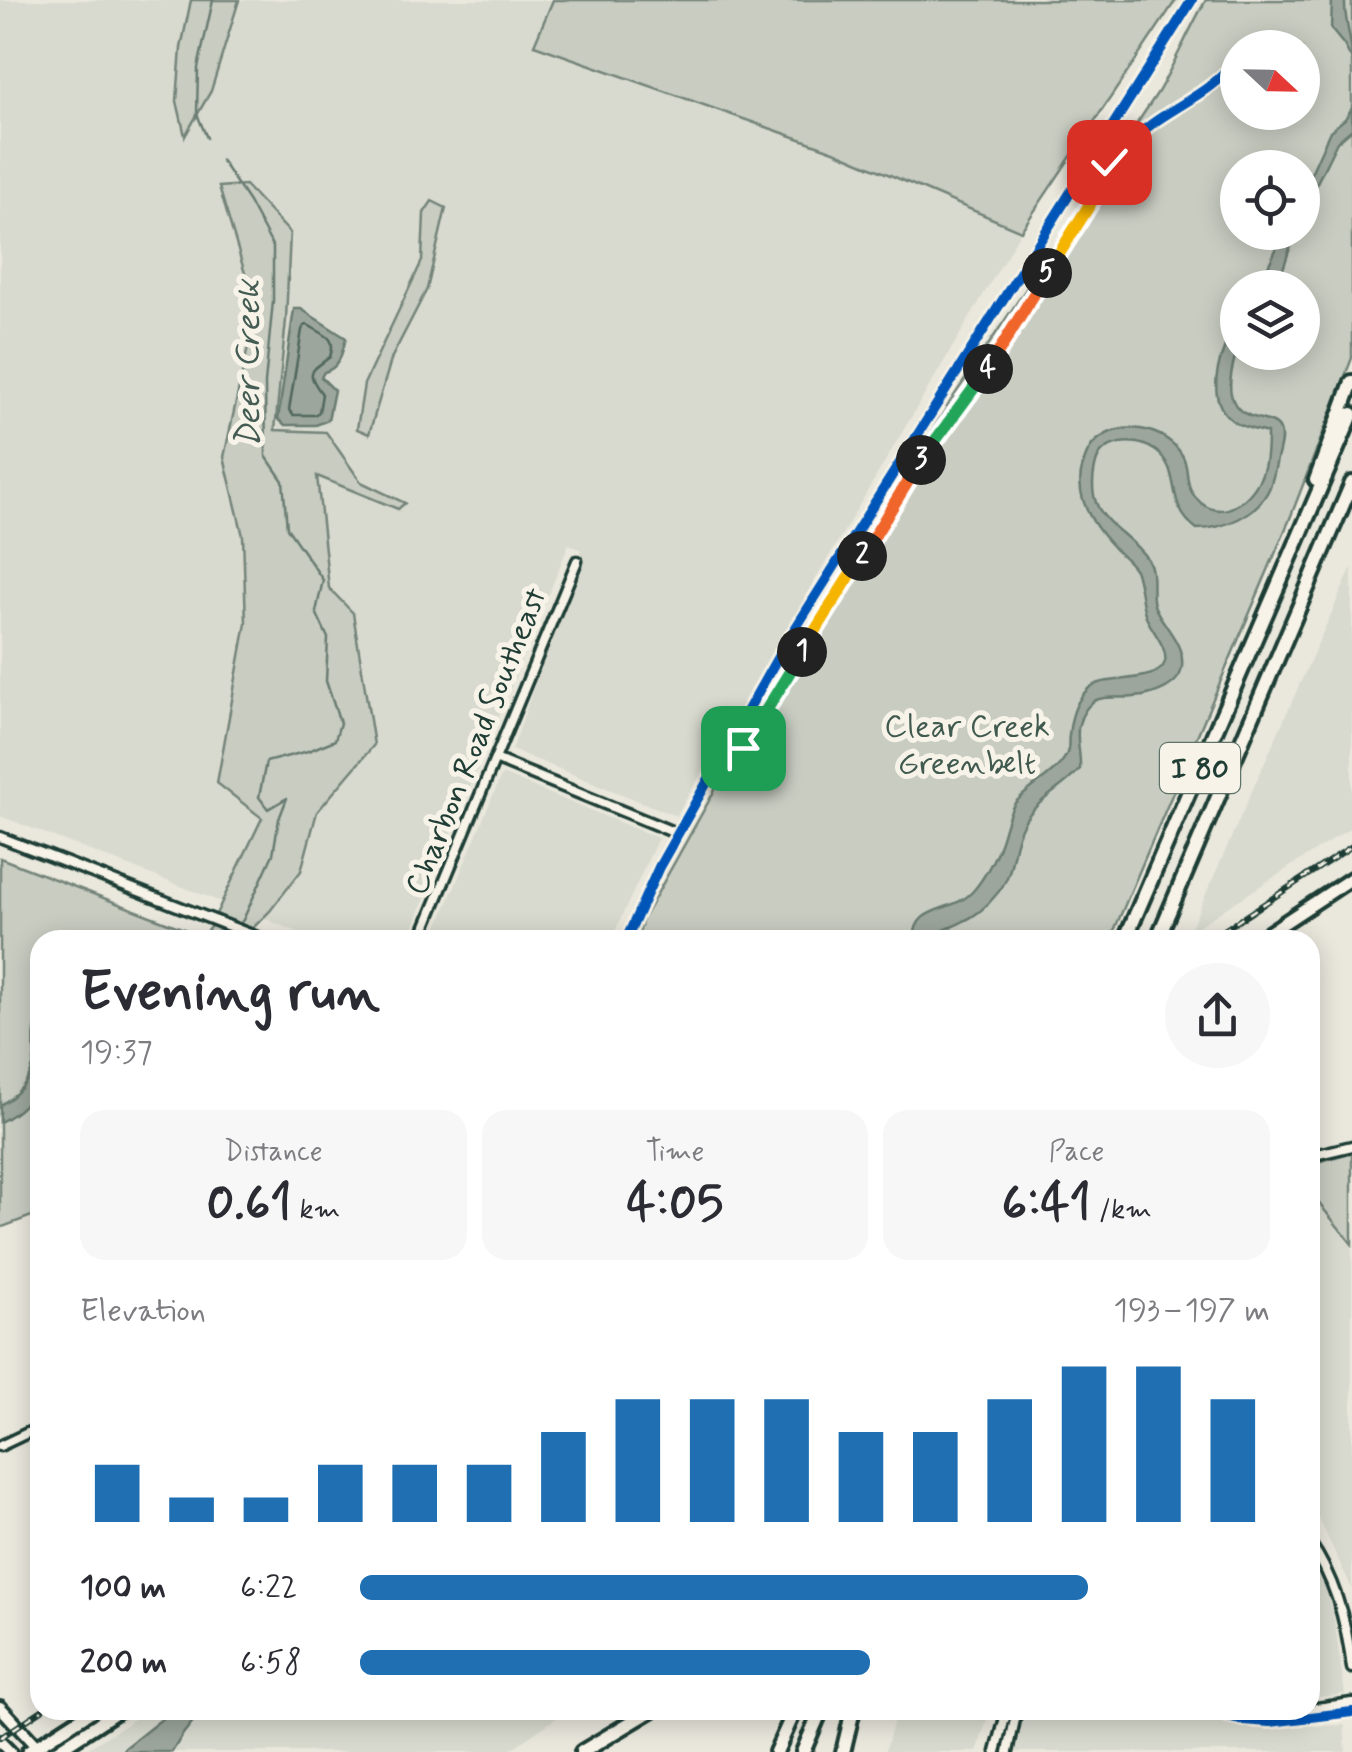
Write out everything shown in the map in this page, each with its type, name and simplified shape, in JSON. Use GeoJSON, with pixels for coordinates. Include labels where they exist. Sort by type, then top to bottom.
{"type":"FeatureCollection","features":[{"type":"Feature","properties":{"kind":"highway"},"geometry":{"type":"LineString","coordinates":[[1276,596],[1352,382]]}},
{"type":"Feature","properties":{"kind":"highway","name":"I 80"},"geometry":{"type":"LineString","coordinates":[[1130,930],[1352,414]]}},
{"type":"Feature","properties":{"kind":"highway","name":"I 80"},"geometry":{"type":"LineString","coordinates":[[1162,930],[1352,482]]}},
{"type":"Feature","properties":{"kind":"highway"},"geometry":{"type":"LineString","coordinates":[[1296,613],[1352,498]]}},
{"type":"Feature","properties":{"kind":"highway"},"geometry":{"type":"LineString","coordinates":[[582,1752],[635,1720]]}},
{"type":"Feature","properties":{"kind":"highway"},"geometry":{"type":"LineString","coordinates":[[776,1752],[790,1720]]}},
{"type":"Feature","properties":{"kind":"highway"},"geometry":{"type":"LineString","coordinates":[[803,1752],[817,1720]]}},
{"type":"Feature","properties":{"kind":"highway"},"geometry":{"type":"LineString","coordinates":[[843,1752],[851,1720]]}},
{"type":"Feature","properties":{"kind":"main road"},"geometry":{"type":"LineString","coordinates":[[1273,930],[1352,878]]}},
{"type":"Feature","properties":{"kind":"main road"},"geometry":{"type":"LineString","coordinates":[[35,1750],[78,1720]]}},
{"type":"Feature","properties":{"kind":"main road"},"geometry":{"type":"LineString","coordinates":[[54,1752],[104,1720]]}},
{"type":"Feature","properties":{"kind":"street"},"geometry":{"type":"LineString","coordinates":[[631,930],[659,867],[783,648],[1192,0]]}},
{"type":"Feature","properties":{"kind":"street","name":"Charbon Road Southeast"},"geometry":{"type":"LineString","coordinates":[[424,930],[577,561]]}},
{"type":"Feature","properties":{"kind":"street"},"geometry":{"type":"LineString","coordinates":[[495,758],[678,834]]}},
{"type":"Feature","properties":{"kind":"street"},"geometry":{"type":"LineString","coordinates":[[0,837],[240,930]]}},
{"type":"Feature","properties":{"kind":"street"},"geometry":{"type":"LineString","coordinates":[[1320,1154],[1352,1146]]}},
{"type":"Feature","properties":{"kind":"street"},"geometry":{"type":"LineString","coordinates":[[0,1446],[30,1432]]}},
{"type":"Feature","properties":{"kind":"street"},"geometry":{"type":"LineString","coordinates":[[1320,1560],[1336,1597],[1352,1668]]}},
{"type":"Feature","properties":{"kind":"street"},"geometry":{"type":"LineString","coordinates":[[1320,1708],[1352,1703]]}},
{"type":"Feature","properties":{"kind":"street"},"geometry":{"type":"LineString","coordinates":[[0,1706],[35,1750]]}},
{"type":"Feature","properties":{"kind":"street"},"geometry":{"type":"LineString","coordinates":[[996,1752],[1004,1720]]}},
{"type":"Feature","properties":{"kind":"street"},"geometry":{"type":"LineString","coordinates":[[1008,1752],[1015,1720]]}},
{"type":"Feature","properties":{"kind":"street"},"geometry":{"type":"LineString","coordinates":[[0,1742],[10,1752]]}},
{"type":"Feature","properties":{"kind":"shaded area"},"geometry":{"type":"Polygon","coordinates":[[[0,0],[553,0],[535,45],[834,151],[1021,231],[676,816],[512,750],[581,550],[569,544],[412,930],[293,930],[0,816],[0,0]]]}},
{"type":"Feature","properties":{"kind":"shaded area"},"geometry":{"type":"Polygon","coordinates":[[[1352,567],[1352,827],[1190,930],[1352,567]]]}},
{"type":"Feature","properties":{"kind":"shaded area"},"geometry":{"type":"Polygon","coordinates":[[[502,774],[658,838],[616,930],[436,930],[502,774]]]}},
{"type":"Feature","properties":{"kind":"shaded area"},"geometry":{"type":"Polygon","coordinates":[[[1320,1205],[1352,1244],[1352,1589],[1320,1521],[1320,1205]]]}},
{"type":"Feature","properties":{"kind":"shaded area"},"geometry":{"type":"Polygon","coordinates":[[[1320,1571],[1334,1618],[1345,1694],[1320,1697],[1320,1571]]]}},
{"type":"Feature","properties":{"kind":"shaded area"},"geometry":{"type":"Polygon","coordinates":[[[133,1720],[553,1720],[507,1752],[82,1752],[133,1720]]]}},
{"type":"Feature","properties":{"kind":"shaded area"},"geometry":{"type":"Polygon","coordinates":[[[894,1720],[987,1720],[977,1752],[885,1752],[894,1720]]]}},
{"type":"Feature","properties":{"kind":"shaded area"},"geometry":{"type":"Polygon","coordinates":[[[1021,1720],[1225,1720],[1257,1728],[1344,1725],[1346,1752],[1013,1752],[1021,1720]]]}},
{"type":"Feature","properties":{"kind":"green space"},"geometry":{"type":"Polygon","coordinates":[[[191,0],[239,0],[211,91],[185,136],[177,101],[181,48],[191,0]]]}},
{"type":"Feature","properties":{"kind":"green space"},"geometry":{"type":"Polygon","coordinates":[[[553,0],[1176,0],[1021,231],[834,151],[534,45],[553,0]]]}},
{"type":"Feature","properties":{"kind":"green space","name":"Clear Creek Greenbelt"},"geometry":{"type":"Polygon","coordinates":[[[1206,0],[1352,0],[1352,358],[1289,521],[1114,930],[640,930],[754,720],[952,399],[1158,92],[1206,0]]]}},
{"type":"Feature","properties":{"kind":"green space"},"geometry":{"type":"Polygon","coordinates":[[[245,185],[290,233],[275,430],[326,432],[361,482],[405,503],[398,509],[317,476],[329,588],[353,613],[374,745],[317,812],[301,871],[252,929],[216,914],[262,818],[217,783],[246,623],[243,536],[224,457],[256,310],[219,187],[245,185]]]}},
{"type":"Feature","properties":{"kind":"green space"},"geometry":{"type":"Polygon","coordinates":[[[432,201],[446,208],[427,289],[392,357],[369,434],[357,429],[364,384],[422,261],[424,213],[432,201]]]}},
{"type":"Feature","properties":{"kind":"green space"},"geometry":{"type":"Polygon","coordinates":[[[0,858],[186,930],[30,930],[30,1217],[0,1228],[0,858]]]}},
{"type":"Feature","properties":{"kind":"green space"},"geometry":{"type":"Polygon","coordinates":[[[1352,1152],[1352,1244],[1320,1205],[1320,1161],[1352,1152]]]}},
{"type":"Feature","properties":{"kind":"water"},"geometry":{"type":"Polygon","coordinates":[[[1332,0],[1345,0],[1352,60],[1331,29],[1332,0]]]}},
{"type":"Feature","properties":{"kind":"water"},"geometry":{"type":"Polygon","coordinates":[[[1352,108],[1352,129],[1337,142],[1320,176],[1320,153],[1330,131],[1352,108]]]}},
{"type":"Feature","properties":{"kind":"water"},"geometry":{"type":"Polygon","coordinates":[[[1276,250],[1289,250],[1283,270],[1266,270],[1276,250]]]}},
{"type":"Feature","properties":{"kind":"water"},"geometry":{"type":"Polygon","coordinates":[[[294,309],[301,309],[346,338],[337,363],[321,377],[334,390],[328,420],[316,425],[285,425],[278,419],[294,309]]]}},
{"type":"Feature","properties":{"kind":"water"},"geometry":{"type":"Polygon","coordinates":[[[1220,361],[1220,370],[1233,370],[1230,383],[1234,404],[1247,415],[1275,424],[1281,435],[1270,486],[1248,513],[1228,523],[1197,529],[1180,510],[1164,459],[1144,445],[1115,444],[1101,454],[1095,467],[1093,485],[1100,511],[1148,560],[1154,605],[1180,650],[1180,674],[1156,692],[1100,699],[1090,704],[1078,729],[1080,769],[1028,816],[1002,887],[972,916],[944,930],[916,930],[927,914],[965,898],[981,881],[997,852],[1015,803],[1065,758],[1073,716],[1084,693],[1107,681],[1152,674],[1165,662],[1163,646],[1145,615],[1135,570],[1093,522],[1083,501],[1080,479],[1086,457],[1096,441],[1118,430],[1142,429],[1174,445],[1184,460],[1192,492],[1205,506],[1226,509],[1244,499],[1263,471],[1267,433],[1236,423],[1225,413],[1218,401],[1220,361]]]}},
{"type":"Feature","properties":{"kind":"water"},"geometry":{"type":"Polygon","coordinates":[[[30,1076],[30,1097],[0,1122],[0,1105],[22,1088],[30,1076]]]}},
{"type":"Feature","properties":{"kind":"water"},"geometry":{"type":"Polygon","coordinates":[[[160,1720],[194,1720],[172,1752],[123,1752],[160,1720]]]}},
{"type":"Feature","properties":{"kind":"waterway","name":"Deer Creek"},"geometry":{"type":"LineString","coordinates":[[207,138],[197,114],[198,68],[213,0]]}},
{"type":"Feature","properties":{"kind":"waterway","name":"Deer Creek"},"geometry":{"type":"LineString","coordinates":[[221,160],[273,247],[273,301],[265,383],[266,456],[283,481],[287,528],[323,580],[316,612],[328,638],[326,681],[340,723],[335,740],[266,762],[259,797],[268,809],[287,798],[273,854],[243,920],[234,930]]}},
{"type":"Feature","properties":{"kind":"railway"},"geometry":{"type":"LineString","coordinates":[[1224,930],[1352,846]]}},
{"type":"Feature","properties":{"kind":"railway"},"geometry":{"type":"LineString","coordinates":[[0,1738],[30,1718]]}},
{"type":"Feature","properties":{"kind":"cycle path"},"geometry":{"type":"LineString","coordinates":[[631,930],[659,867],[783,648],[1192,0]]}},
{"type":"Feature","properties":{"kind":"cycle path"},"geometry":{"type":"LineString","coordinates":[[916,468],[979,382],[1127,146],[1154,122],[1220,78]]}},
{"type":"Feature","properties":{"kind":"cycle path"},"geometry":{"type":"LineString","coordinates":[[772,702],[882,523]]}},
{"type":"Feature","properties":{"kind":"cycle path"},"geometry":{"type":"LineString","coordinates":[[1320,1716],[1352,1712]]}},
{"type":"Feature","properties":{"kind":"cycle path"},"geometry":{"type":"LineString","coordinates":[[1243,1720],[1286,1720]]}},
{"type":"Feature","properties":{"kind":"route"},"geometry":{"type":"LineString","coordinates":[[743,748],[926,451],[980,382],[1107,177],[1109,162]]}}]}
